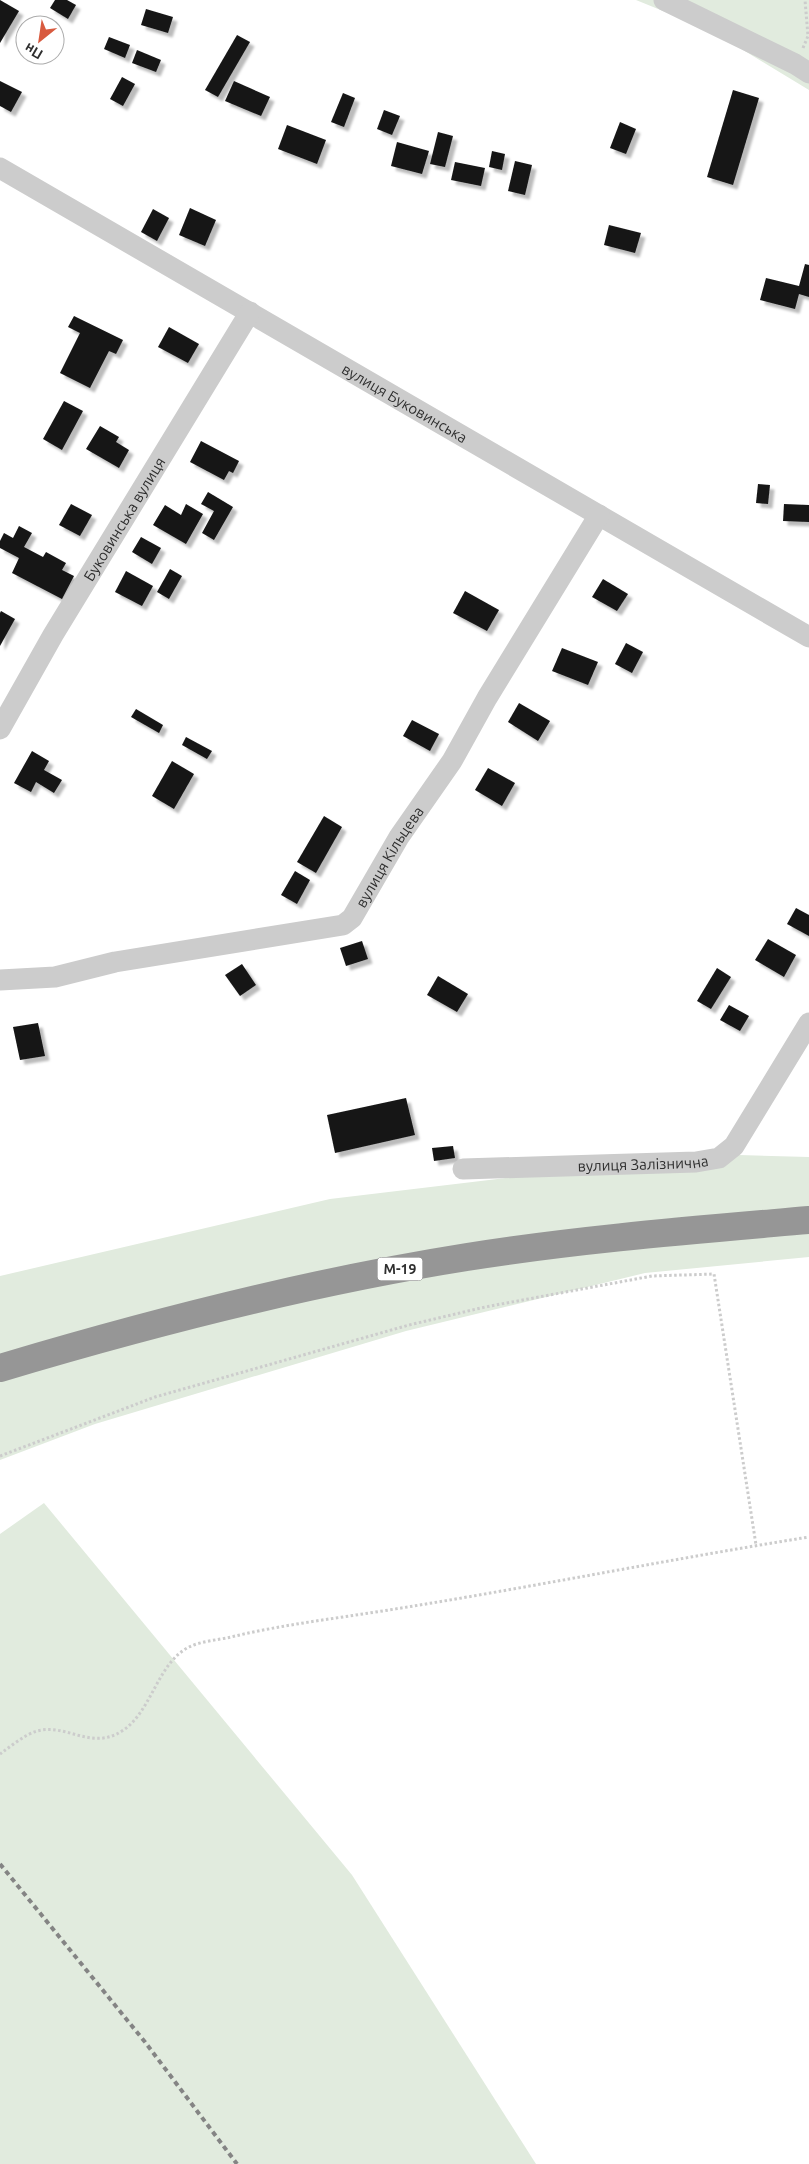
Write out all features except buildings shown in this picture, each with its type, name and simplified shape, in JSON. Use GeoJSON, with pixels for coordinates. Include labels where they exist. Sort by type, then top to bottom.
{"type":"FeatureCollection","features":[{"type":"Feature","properties":{"kind":"highway","name":"М-19"},"geometry":{"type":"LineString","coordinates":[[0,1368],[219,1307],[324,1283],[468,1257],[638,1235],[809,1220]]}},
{"type":"Feature","properties":{"kind":"street"},"geometry":{"type":"LineString","coordinates":[[664,0],[802,69]]}},
{"type":"Feature","properties":{"kind":"street","name":"вулиця Буковинська"},"geometry":{"type":"LineString","coordinates":[[0,168],[809,637]]}},
{"type":"Feature","properties":{"kind":"street","name":"Буковинська вулиця"},"geometry":{"type":"LineString","coordinates":[[0,729],[53,635],[250,312]]}},
{"type":"Feature","properties":{"kind":"street","name":"вулиця Кільцева"},"geometry":{"type":"LineString","coordinates":[[0,980],[55,977],[115,962],[342,925],[352,918],[399,837],[452,761],[487,698],[599,515]]}},
{"type":"Feature","properties":{"kind":"street","name":"вулиця Залізнична"},"geometry":{"type":"LineString","coordinates":[[463,1169],[696,1162],[719,1158],[734,1146],[809,1023]]}},
{"type":"Feature","properties":{"kind":"path"},"geometry":{"type":"LineString","coordinates":[[802,69],[808,36],[805,0]]}},
{"type":"Feature","properties":{"kind":"path"},"geometry":{"type":"LineString","coordinates":[[0,1456],[155,1397],[409,1325],[485,1307],[652,1276],[714,1274],[756,1545]]}},
{"type":"Feature","properties":{"kind":"path"},"geometry":{"type":"LineString","coordinates":[[0,1754],[37,1731],[62,1730],[81,1738],[104,1738],[121,1731],[138,1717],[176,1655],[190,1646],[252,1632],[473,1597],[809,1537]]}},
{"type":"Feature","properties":{"kind":"shaded area"},"geometry":{"type":"Polygon","coordinates":[[[636,0],[809,0],[809,90],[712,31],[636,0]]]}},
{"type":"Feature","properties":{"kind":"shaded area"},"geometry":{"type":"Polygon","coordinates":[[[706,1154],[809,1157],[809,1257],[645,1273],[406,1331],[95,1424],[0,1460],[0,1276],[330,1199],[706,1154]]]}},
{"type":"Feature","properties":{"kind":"shaded area"},"geometry":{"type":"Polygon","coordinates":[[[44,1503],[352,1875],[536,2164],[0,2164],[0,1534],[44,1503]]]}},
{"type":"Feature","properties":{"kind":"railway"},"geometry":{"type":"LineString","coordinates":[[0,1864],[145,2042],[237,2164]]}}]}
